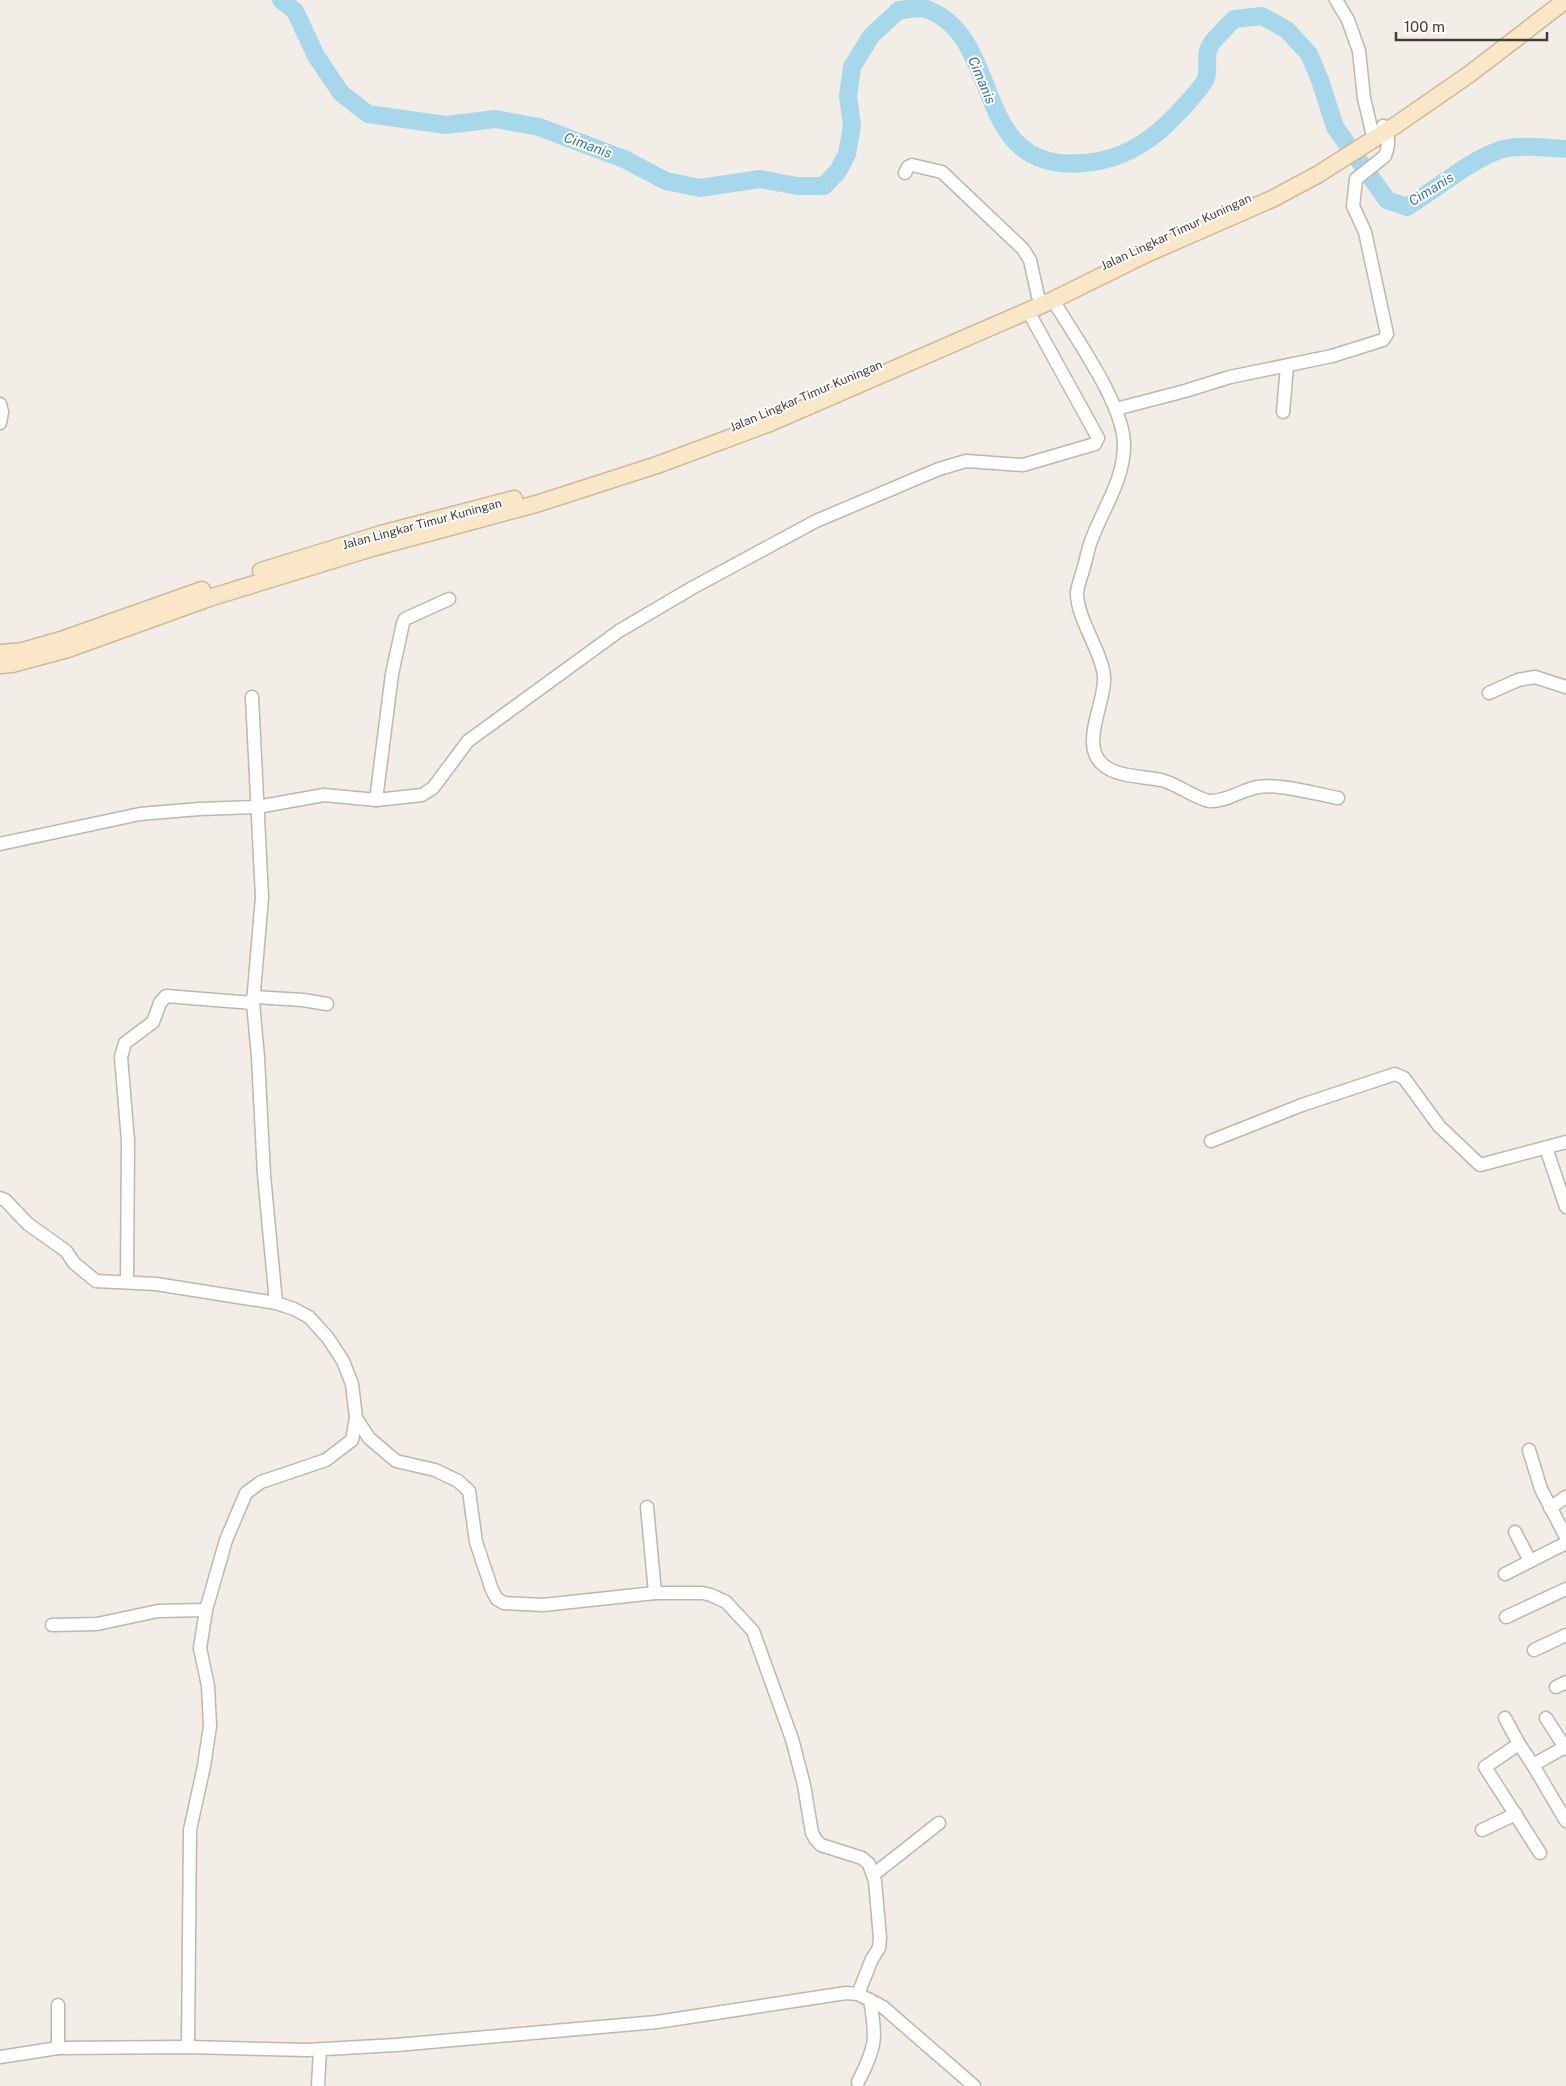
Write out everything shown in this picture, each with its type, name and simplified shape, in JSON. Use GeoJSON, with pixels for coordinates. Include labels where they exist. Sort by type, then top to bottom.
{"type":"FeatureCollection","features":[{"type":"Feature","properties":{"kind":"main road","name":"Jalan Lingkar Timur Kuningan"},"geometry":{"type":"LineString","coordinates":[[0,653],[23,651],[61,640],[163,602],[324,550],[550,489],[707,437],[1045,298],[1334,159],[1375,133],[1444,83],[1551,0]]}},
{"type":"Feature","properties":{"kind":"main road"},"geometry":{"type":"LineString","coordinates":[[1375,133],[1471,73],[1566,0]]}},
{"type":"Feature","properties":{"kind":"main road","name":"Jalan Lingkar Timur Kuningan"},"geometry":{"type":"LineString","coordinates":[[0,666],[68,649],[246,586],[372,548],[536,504],[657,465],[770,423],[1028,311],[1045,298]]}},
{"type":"Feature","properties":{"kind":"street"},"geometry":{"type":"LineString","coordinates":[[1116,409],[1230,377],[1332,356],[1383,340],[1386,334],[1365,232],[1353,206],[1356,179],[1377,164],[1385,156],[1388,149],[1375,133],[1364,98],[1359,51],[1348,20],[1336,0]]}},
{"type":"Feature","properties":{"kind":"street"},"geometry":{"type":"LineString","coordinates":[[905,173],[908,167],[912,165],[942,172],[1027,254],[1045,298],[1116,409],[1124,444],[1121,470],[1109,504],[1090,543],[1078,592],[1080,610],[1103,671],[1104,682],[1094,730],[1093,746],[1101,764],[1116,772],[1161,780],[1209,801],[1217,801],[1250,789],[1269,786],[1338,798]]}},
{"type":"Feature","properties":{"kind":"street"},"geometry":{"type":"LineString","coordinates":[[0,844],[140,814],[257,807],[324,795],[376,800],[427,793],[434,788],[468,741],[619,631],[692,588],[816,521],[939,468],[966,461],[1023,465],[1095,444],[1098,438],[1028,311]]}},
{"type":"Feature","properties":{"kind":"street"},"geometry":{"type":"LineString","coordinates":[[1283,412],[1287,366]]}},
{"type":"Feature","properties":{"kind":"street"},"geometry":{"type":"LineString","coordinates":[[0,404],[2,412],[0,423]]}},
{"type":"Feature","properties":{"kind":"street"},"geometry":{"type":"LineString","coordinates":[[376,800],[392,674],[402,623],[404,619],[449,599]]}},
{"type":"Feature","properties":{"kind":"street"},"geometry":{"type":"LineString","coordinates":[[1488,693],[1518,680],[1535,677],[1566,687]]}},
{"type":"Feature","properties":{"kind":"street"},"geometry":{"type":"LineString","coordinates":[[252,697],[262,897],[253,1000],[264,1175],[276,1303]]}},
{"type":"Feature","properties":{"kind":"street"},"geometry":{"type":"LineString","coordinates":[[127,1282],[128,1141],[121,1057],[125,1043],[153,1022],[160,1004],[166,996],[303,1000],[327,1004]]}},
{"type":"Feature","properties":{"kind":"street"},"geometry":{"type":"LineString","coordinates":[[1211,1141],[1302,1105],[1395,1074],[1404,1078],[1439,1126],[1480,1165],[1566,1142]]}},
{"type":"Feature","properties":{"kind":"street"},"geometry":{"type":"LineString","coordinates":[[1546,1148],[1566,1207]]}},
{"type":"Feature","properties":{"kind":"street"},"geometry":{"type":"LineString","coordinates":[[0,1198],[5,1200],[28,1224],[66,1251],[74,1263],[96,1281],[156,1284],[276,1303],[309,1317],[328,1338],[343,1361],[352,1384],[356,1418],[352,1440],[326,1460],[261,1482],[246,1493],[226,1540],[206,1610],[200,1648],[208,1686],[210,1726],[204,1766],[190,1830],[188,2048]]}},
{"type":"Feature","properties":{"kind":"street"},"geometry":{"type":"LineString","coordinates":[[356,1418],[369,1438],[396,1461],[435,1470],[458,1481],[469,1491],[476,1542],[481,1559],[492,1590],[497,1599],[504,1603],[543,1605],[655,1592],[711,1595],[726,1602],[753,1631],[792,1739],[804,1785],[812,1833],[821,1845],[862,1858],[869,1864],[873,1875],[880,1938],[878,1948],[858,1994]]}},
{"type":"Feature","properties":{"kind":"street"},"geometry":{"type":"LineString","coordinates":[[1529,1450],[1541,1489],[1566,1537]]}},
{"type":"Feature","properties":{"kind":"street"},"geometry":{"type":"LineString","coordinates":[[1550,1508],[1566,1497]]}},
{"type":"Feature","properties":{"kind":"street"},"geometry":{"type":"LineString","coordinates":[[647,1507],[655,1592]]}},
{"type":"Feature","properties":{"kind":"street"},"geometry":{"type":"LineString","coordinates":[[1515,1532],[1530,1561]]}},
{"type":"Feature","properties":{"kind":"street"},"geometry":{"type":"LineString","coordinates":[[1505,1574],[1566,1543]]}},
{"type":"Feature","properties":{"kind":"street"},"geometry":{"type":"LineString","coordinates":[[1506,1617],[1566,1589]]}},
{"type":"Feature","properties":{"kind":"street"},"geometry":{"type":"LineString","coordinates":[[52,1625],[97,1624],[158,1611],[206,1610]]}},
{"type":"Feature","properties":{"kind":"street"},"geometry":{"type":"LineString","coordinates":[[1534,1650],[1566,1635]]}},
{"type":"Feature","properties":{"kind":"street"},"geometry":{"type":"LineString","coordinates":[[1505,1718],[1566,1821]]}},
{"type":"Feature","properties":{"kind":"street"},"geometry":{"type":"LineString","coordinates":[[1533,1766],[1565,1748],[1546,1718]]}},
{"type":"Feature","properties":{"kind":"street"},"geometry":{"type":"LineString","coordinates":[[1519,1744],[1485,1767],[1540,1854]]}},
{"type":"Feature","properties":{"kind":"street"},"geometry":{"type":"LineString","coordinates":[[1482,1830],[1516,1814]]}},
{"type":"Feature","properties":{"kind":"street"},"geometry":{"type":"LineString","coordinates":[[873,1875],[939,1823]]}},
{"type":"Feature","properties":{"kind":"street"},"geometry":{"type":"LineString","coordinates":[[0,2057],[58,2048],[320,2050],[396,2045],[657,2022],[846,1993],[858,1994],[884,2007],[967,2085]]}},
{"type":"Feature","properties":{"kind":"street"},"geometry":{"type":"LineString","coordinates":[[858,2082],[870,2060],[875,2043],[870,2000]]}},
{"type":"Feature","properties":{"kind":"street"},"geometry":{"type":"LineString","coordinates":[[58,2005],[58,2048]]}},
{"type":"Feature","properties":{"kind":"street"},"geometry":{"type":"LineString","coordinates":[[318,2086],[320,2050]]}},
{"type":"Feature","properties":{"kind":"waterway","name":"Cimanis"},"geometry":{"type":"LineString","coordinates":[[281,0],[295,11],[316,56],[341,93],[368,114],[446,125],[495,119],[539,127],[624,159],[666,181],[700,188],[760,179],[797,186],[824,186],[838,171],[847,154],[852,126],[848,96],[852,67],[871,36],[899,10],[918,8],[929,10],[953,26],[969,48],[1005,127],[1022,148],[1047,161],[1094,162],[1123,154],[1141,145],[1169,122],[1192,98],[1203,83],[1207,74],[1209,48],[1220,33],[1234,19],[1262,16],[1287,30],[1309,54],[1320,80],[1335,127],[1387,200],[1407,207],[1465,168],[1507,148],[1541,147],[1566,149]]}}]}
